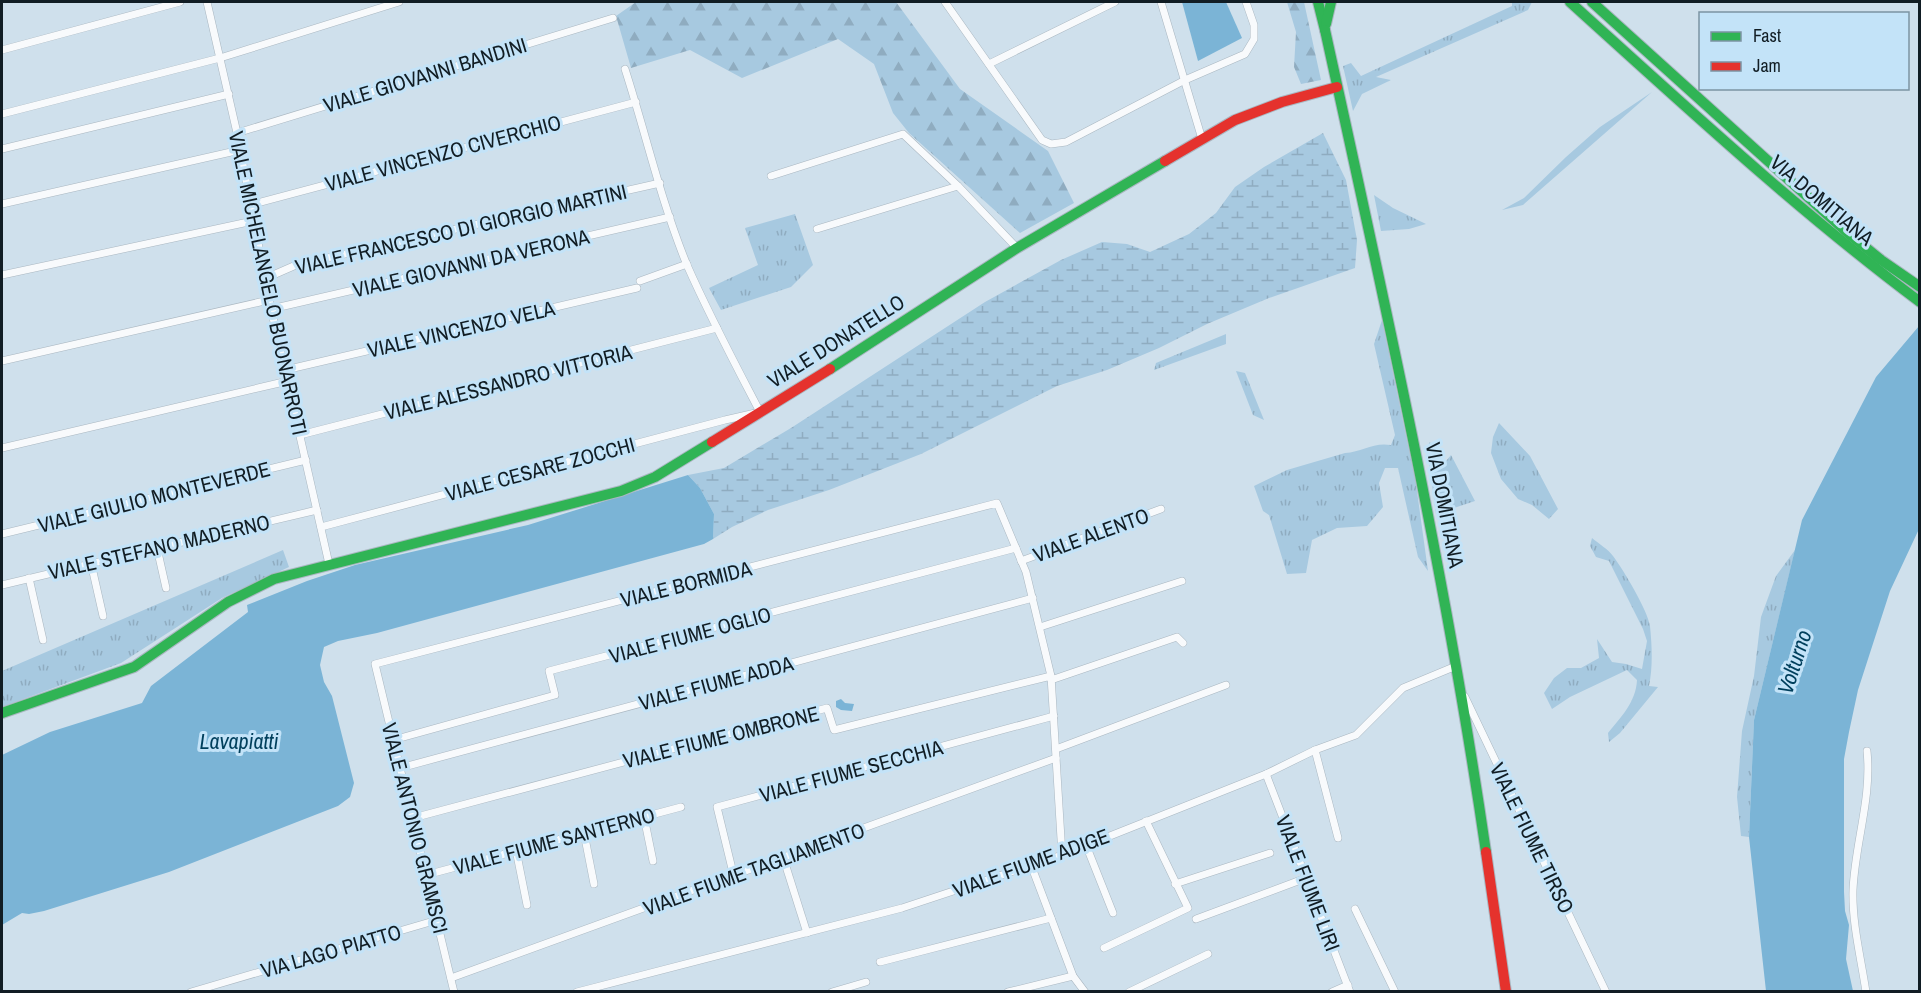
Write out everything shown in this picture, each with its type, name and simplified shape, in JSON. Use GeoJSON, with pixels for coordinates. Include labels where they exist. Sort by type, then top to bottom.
{"type":"FeatureCollection","features":[{"type":"Feature","properties":{"kind":"main road","name":"VIA DOMITIANA"},"geometry":{"type":"LineString","coordinates":[[1318,2],[1398,366],[1468,729],[1506,992]]}},
{"type":"Feature","properties":{"kind":"main road"},"geometry":{"type":"LineString","coordinates":[[1325,30],[1331,2]]}},
{"type":"Feature","properties":{"kind":"main road","name":"VIA DOMITIANA"},"geometry":{"type":"LineString","coordinates":[[1570,2],[1759,173],[1871,267],[1920,302]]}},
{"type":"Feature","properties":{"kind":"main road","name":"VIA DOMITIANA"},"geometry":{"type":"LineString","coordinates":[[1592,2],[1849,234],[1920,287]]}},
{"type":"Feature","properties":{"kind":"main road","name":"VIALE DONATELLO"},"geometry":{"type":"LineString","coordinates":[[2,713],[134,667],[228,603],[274,579],[621,491],[655,477],[867,346],[1017,248],[1234,120],[1282,102],[1337,87]]}},
{"type":"Feature","properties":{"kind":"street"},"geometry":{"type":"LineString","coordinates":[[2,50],[180,2]]}},
{"type":"Feature","properties":{"kind":"street","name":"VIALE MICHELANGELO BUONARROTI"},"geometry":{"type":"LineString","coordinates":[[207,2],[229,94],[264,279],[329,564]]}},
{"type":"Feature","properties":{"kind":"street"},"geometry":{"type":"LineString","coordinates":[[2,114],[220,58],[399,2]]}},
{"type":"Feature","properties":{"kind":"street"},"geometry":{"type":"LineString","coordinates":[[945,2],[1042,140],[1051,144],[1065,142],[1185,80],[1245,54],[1254,39],[1254,25],[1246,2]]}},
{"type":"Feature","properties":{"kind":"street"},"geometry":{"type":"LineString","coordinates":[[989,64],[1115,2]]}},
{"type":"Feature","properties":{"kind":"street"},"geometry":{"type":"LineString","coordinates":[[1161,2],[1202,139]]}},
{"type":"Feature","properties":{"kind":"street","name":"VIALE GIOVANNI BANDINI"},"geometry":{"type":"LineString","coordinates":[[237,133],[613,18]]}},
{"type":"Feature","properties":{"kind":"street"},"geometry":{"type":"LineString","coordinates":[[625,69],[670,217],[687,264],[760,412]]}},
{"type":"Feature","properties":{"kind":"street"},"geometry":{"type":"LineString","coordinates":[[2,149],[229,94]]}},
{"type":"Feature","properties":{"kind":"street","name":"VIALE VINCENZO CIVERCHIO"},"geometry":{"type":"LineString","coordinates":[[250,205],[636,102]]}},
{"type":"Feature","properties":{"kind":"street"},"geometry":{"type":"LineString","coordinates":[[771,176],[903,134],[958,186],[1017,248]]}},
{"type":"Feature","properties":{"kind":"street"},"geometry":{"type":"LineString","coordinates":[[2,204],[240,150]]}},
{"type":"Feature","properties":{"kind":"street","name":"VIALE FRANCESCO DI GIORGIO MARTINI"},"geometry":{"type":"LineString","coordinates":[[264,279],[296,265],[660,183]]}},
{"type":"Feature","properties":{"kind":"street"},"geometry":{"type":"LineString","coordinates":[[817,229],[958,186]]}},
{"type":"Feature","properties":{"kind":"street","name":"VIALE GIOVANNI DA VERONA"},"geometry":{"type":"LineString","coordinates":[[271,309],[670,217]]}},
{"type":"Feature","properties":{"kind":"street"},"geometry":{"type":"LineString","coordinates":[[2,275],[254,221]]}},
{"type":"Feature","properties":{"kind":"street","name":"VIALE VINCENZO VELA"},"geometry":{"type":"LineString","coordinates":[[285,370],[638,285],[687,264]]}},
{"type":"Feature","properties":{"kind":"street"},"geometry":{"type":"LineString","coordinates":[[2,361],[269,300]]}},
{"type":"Feature","properties":{"kind":"street","name":"VIALE ALESSANDRO VITTORIA"},"geometry":{"type":"LineString","coordinates":[[300,435],[717,328]]}},
{"type":"Feature","properties":{"kind":"street"},"geometry":{"type":"LineString","coordinates":[[2,448],[288,381]]}},
{"type":"Feature","properties":{"kind":"street","name":"VIALE CESARE ZOCCHI"},"geometry":{"type":"LineString","coordinates":[[321,527],[760,412]]}},
{"type":"Feature","properties":{"kind":"street","name":"VIALE GIULIO MONTEVERDE"},"geometry":{"type":"LineString","coordinates":[[2,534],[306,460]]}},
{"type":"Feature","properties":{"kind":"street","name":"VIALE BORMIDA"},"geometry":{"type":"LineString","coordinates":[[375,664],[997,503],[1016,548]]}},
{"type":"Feature","properties":{"kind":"street","name":"VIALE ALENTO"},"geometry":{"type":"LineString","coordinates":[[1021,561],[1161,509]]}},
{"type":"Feature","properties":{"kind":"street","name":"VIALE STEFANO MADERNO"},"geometry":{"type":"LineString","coordinates":[[2,585],[317,510]]}},
{"type":"Feature","properties":{"kind":"street"},"geometry":{"type":"LineString","coordinates":[[156,548],[166,588]]}},
{"type":"Feature","properties":{"kind":"street"},"geometry":{"type":"LineString","coordinates":[[1016,548],[1033,598],[1051,678],[1062,855]]}},
{"type":"Feature","properties":{"kind":"street","name":"VIALE FIUME OGLIO"},"geometry":{"type":"LineString","coordinates":[[393,740],[555,695],[549,671],[1016,548]]}},
{"type":"Feature","properties":{"kind":"street"},"geometry":{"type":"LineString","coordinates":[[91,563],[103,616]]}},
{"type":"Feature","properties":{"kind":"street"},"geometry":{"type":"LineString","coordinates":[[29,578],[43,640]]}},
{"type":"Feature","properties":{"kind":"street"},"geometry":{"type":"LineString","coordinates":[[1040,627],[1182,581]]}},
{"type":"Feature","properties":{"kind":"street","name":"VIALE FIUME ADDA"},"geometry":{"type":"LineString","coordinates":[[400,768],[1033,598]]}},
{"type":"Feature","properties":{"kind":"street"},"geometry":{"type":"LineString","coordinates":[[1051,678],[1177,638],[1183,643]]}},
{"type":"Feature","properties":{"kind":"street","name":"VIALE ANTONIO GRAMSCI"},"geometry":{"type":"LineString","coordinates":[[375,664],[454,992]]}},
{"type":"Feature","properties":{"kind":"street","name":"VIALE FIUME ADIGE"},"geometry":{"type":"LineString","coordinates":[[577,992],[902,908],[1062,855],[1266,774],[1315,750],[1356,735],[1403,688],[1456,666]]}},
{"type":"Feature","properties":{"kind":"street","name":"VIALE FIUME OMBRONE"},"geometry":{"type":"LineString","coordinates":[[413,818],[827,708],[834,730],[1051,678]]}},
{"type":"Feature","properties":{"kind":"street","name":"VIALE FIUME TIRSO"},"geometry":{"type":"LineString","coordinates":[[1459,684],[1606,992]]}},
{"type":"Feature","properties":{"kind":"street"},"geometry":{"type":"LineString","coordinates":[[1056,749],[1226,685]]}},
{"type":"Feature","properties":{"kind":"street","name":"VIALE FIUME SECCHIA"},"geometry":{"type":"LineString","coordinates":[[734,877],[717,807],[1054,716]]}},
{"type":"Feature","properties":{"kind":"street"},"geometry":{"type":"LineString","coordinates":[[1315,750],[1338,838]]}},
{"type":"Feature","properties":{"kind":"street"},"geometry":{"type":"LineString","coordinates":[[1866,992],[1855,925],[1853,888],[1869,773],[1867,751]]}},
{"type":"Feature","properties":{"kind":"street","name":"VIALE FIUME TAGLIAMENTO"},"geometry":{"type":"LineString","coordinates":[[451,978],[1056,758]]}},
{"type":"Feature","properties":{"kind":"street","name":"VIALE FIUME LIRI"},"geometry":{"type":"LineString","coordinates":[[1266,774],[1349,988]]}},
{"type":"Feature","properties":{"kind":"street","name":"VIALE FIUME SANTERNO"},"geometry":{"type":"LineString","coordinates":[[426,875],[681,807]]}},
{"type":"Feature","properties":{"kind":"street"},"geometry":{"type":"LineString","coordinates":[[644,818],[653,861]]}},
{"type":"Feature","properties":{"kind":"street"},"geometry":{"type":"LineString","coordinates":[[1104,948],[1188,908],[1146,821]]}},
{"type":"Feature","properties":{"kind":"street"},"geometry":{"type":"LineString","coordinates":[[584,833],[594,884]]}},
{"type":"Feature","properties":{"kind":"street"},"geometry":{"type":"LineString","coordinates":[[1086,845],[1113,913]]}},
{"type":"Feature","properties":{"kind":"street"},"geometry":{"type":"LineString","coordinates":[[516,850],[527,906]]}},
{"type":"Feature","properties":{"kind":"street"},"geometry":{"type":"LineString","coordinates":[[1175,884],[1270,853]]}},
{"type":"Feature","properties":{"kind":"street"},"geometry":{"type":"LineString","coordinates":[[783,857],[807,933]]}},
{"type":"Feature","properties":{"kind":"street"},"geometry":{"type":"LineString","coordinates":[[1031,865],[1072,976],[1085,992]]}},
{"type":"Feature","properties":{"kind":"street"},"geometry":{"type":"LineString","coordinates":[[1196,919],[1306,878]]}},
{"type":"Feature","properties":{"kind":"street"},"geometry":{"type":"LineString","coordinates":[[1355,909],[1395,992]]}},
{"type":"Feature","properties":{"kind":"street"},"geometry":{"type":"LineString","coordinates":[[880,962],[1051,918]]}},
{"type":"Feature","properties":{"kind":"street","name":"VIA LAGO PIATTO"},"geometry":{"type":"LineString","coordinates":[[190,992],[437,920]]}},
{"type":"Feature","properties":{"kind":"street"},"geometry":{"type":"LineString","coordinates":[[1129,992],[1208,954]]}},
{"type":"Feature","properties":{"kind":"street"},"geometry":{"type":"LineString","coordinates":[[1008,992],[1072,976]]}},
{"type":"Feature","properties":{"kind":"street"},"geometry":{"type":"LineString","coordinates":[[832,992],[866,982]]}},
{"type":"Feature","properties":{"kind":"street"},"geometry":{"type":"LineString","coordinates":[[1332,992],[1349,988]]}},
{"type":"Feature","properties":{"kind":"green space"},"geometry":{"type":"Polygon","coordinates":[[[636,2],[896,2],[960,89],[1048,151],[1074,203],[1020,233],[909,133],[893,113],[874,64],[838,39],[742,78],[690,50],[631,68],[616,16],[636,2]]]}},
{"type":"Feature","properties":{"kind":"green space"},"geometry":{"type":"Polygon","coordinates":[[[1287,2],[1304,2],[1321,80],[1301,84],[1294,67],[1296,32],[1287,2]]]}},
{"type":"Feature","properties":{"kind":"green space"},"geometry":{"type":"Polygon","coordinates":[[[1512,2],[1532,2],[1528,10],[1376,77],[1391,80],[1362,94],[1353,111],[1343,66],[1351,63],[1361,76],[1512,6],[1512,2]]]}},
{"type":"Feature","properties":{"kind":"green space"},"geometry":{"type":"Polygon","coordinates":[[[1652,92],[1523,205],[1502,210],[1524,198],[1600,127],[1652,92]]]}},
{"type":"Feature","properties":{"kind":"green space"},"geometry":{"type":"Polygon","coordinates":[[[1323,133],[1346,180],[1357,240],[1355,268],[1269,298],[1107,370],[1057,386],[921,454],[829,490],[768,510],[713,539],[714,514],[700,488],[688,475],[724,468],[791,428],[985,302],[1061,260],[1102,242],[1127,244],[1150,252],[1189,234],[1216,213],[1235,187],[1264,167],[1323,133]]]}},
{"type":"Feature","properties":{"kind":"green space"},"geometry":{"type":"Polygon","coordinates":[[[1374,195],[1393,208],[1426,224],[1409,229],[1381,231],[1374,195]]]}},
{"type":"Feature","properties":{"kind":"green space"},"geometry":{"type":"Polygon","coordinates":[[[795,214],[813,265],[791,287],[721,310],[709,288],[758,265],[745,228],[795,214]]]}},
{"type":"Feature","properties":{"kind":"green space"},"geometry":{"type":"Polygon","coordinates":[[[1382,320],[1416,484],[1428,571],[1418,557],[1398,468],[1385,468],[1379,483],[1383,507],[1367,526],[1337,528],[1312,540],[1306,573],[1287,574],[1269,515],[1263,511],[1254,486],[1287,470],[1373,446],[1391,445],[1395,435],[1374,344],[1382,320]]]}},
{"type":"Feature","properties":{"kind":"green space"},"geometry":{"type":"Polygon","coordinates":[[[1226,334],[1226,344],[1154,370],[1156,363],[1226,334]]]}},
{"type":"Feature","properties":{"kind":"green space"},"geometry":{"type":"Polygon","coordinates":[[[1236,371],[1245,373],[1264,420],[1253,415],[1236,371]]]}},
{"type":"Feature","properties":{"kind":"green space"},"geometry":{"type":"Polygon","coordinates":[[[1499,423],[1530,456],[1558,509],[1549,519],[1532,505],[1518,499],[1501,479],[1491,453],[1493,437],[1499,423]]]}},
{"type":"Feature","properties":{"kind":"green space"},"geometry":{"type":"Polygon","coordinates":[[[1430,442],[1442,466],[1451,455],[1475,501],[1436,514],[1427,447],[1430,442]]]}},
{"type":"Feature","properties":{"kind":"green space"},"geometry":{"type":"Polygon","coordinates":[[[1592,538],[1613,556],[1645,611],[1650,626],[1651,641],[1652,664],[1649,686],[1658,687],[1620,733],[1609,742],[1608,733],[1627,709],[1636,688],[1637,680],[1627,670],[1570,697],[1552,709],[1544,693],[1554,678],[1567,668],[1581,668],[1599,658],[1597,639],[1612,662],[1642,669],[1647,641],[1643,629],[1609,561],[1596,557],[1590,546],[1592,538]]]}},
{"type":"Feature","properties":{"kind":"green space"},"geometry":{"type":"Polygon","coordinates":[[[283,550],[289,567],[222,598],[121,663],[2,707],[2,671],[283,550]]]}},
{"type":"Feature","properties":{"kind":"green space"},"geometry":{"type":"Polygon","coordinates":[[[1795,550],[1754,720],[1749,837],[1741,836],[1737,797],[1742,731],[1754,676],[1761,617],[1776,576],[1795,550]]]}},
{"type":"Feature","properties":{"kind":"water"},"geometry":{"type":"Polygon","coordinates":[[[1182,2],[1226,2],[1242,38],[1198,61],[1182,2]]]}},
{"type":"Feature","properties":{"kind":"water","name":"Volturno"},"geometry":{"type":"Polygon","coordinates":[[[1919,326],[1919,529],[1890,591],[1858,690],[1844,759],[1844,892],[1845,911],[1849,925],[1846,959],[1853,991],[1766,991],[1749,837],[1754,720],[1802,520],[1876,377],[1919,326]]]}},
{"type":"Feature","properties":{"kind":"water","name":"Lavapiatti"},"geometry":{"type":"Polygon","coordinates":[[[688,475],[700,488],[714,514],[713,539],[704,544],[377,633],[338,641],[324,647],[320,665],[324,682],[332,696],[354,783],[350,797],[338,806],[169,872],[44,911],[22,913],[2,925],[2,755],[50,732],[142,703],[151,686],[248,612],[247,605],[355,565],[528,525],[688,475]]]}},
{"type":"Feature","properties":{"kind":"water"},"geometry":{"type":"Polygon","coordinates":[[[841,699],[845,703],[854,704],[852,711],[836,707],[836,701],[841,699]]]}},
{"type":"Feature","properties":{"kind":"traffic: fast"},"geometry":{"type":"LineString","coordinates":[[1318,2],[1325,30]]}},
{"type":"Feature","properties":{"kind":"traffic: fast"},"geometry":{"type":"LineString","coordinates":[[1326,24],[1331,2]]}},
{"type":"Feature","properties":{"kind":"traffic: fast"},"geometry":{"type":"LineString","coordinates":[[1570,2],[1785,194],[1920,302]]}},
{"type":"Feature","properties":{"kind":"traffic: fast"},"geometry":{"type":"LineString","coordinates":[[1592,2],[1849,234],[1920,287]]}},
{"type":"Feature","properties":{"kind":"traffic: fast"},"geometry":{"type":"LineString","coordinates":[[1325,30],[1413,440],[1452,646],[1486,852]]}},
{"type":"Feature","properties":{"kind":"traffic: fast"},"geometry":{"type":"LineString","coordinates":[[830,369],[1017,248],[1165,161]]}},
{"type":"Feature","properties":{"kind":"traffic: fast"},"geometry":{"type":"LineString","coordinates":[[2,713],[134,667],[228,602],[274,579],[621,491],[655,477],[712,442]]}},
{"type":"Feature","properties":{"kind":"traffic: jam"},"geometry":{"type":"LineString","coordinates":[[1165,161],[1235,120],[1282,102],[1337,87]]}},
{"type":"Feature","properties":{"kind":"traffic: jam"},"geometry":{"type":"LineString","coordinates":[[712,442],[830,369]]}},
{"type":"Feature","properties":{"kind":"traffic: jam"},"geometry":{"type":"LineString","coordinates":[[1486,852],[1506,992]]}}]}
